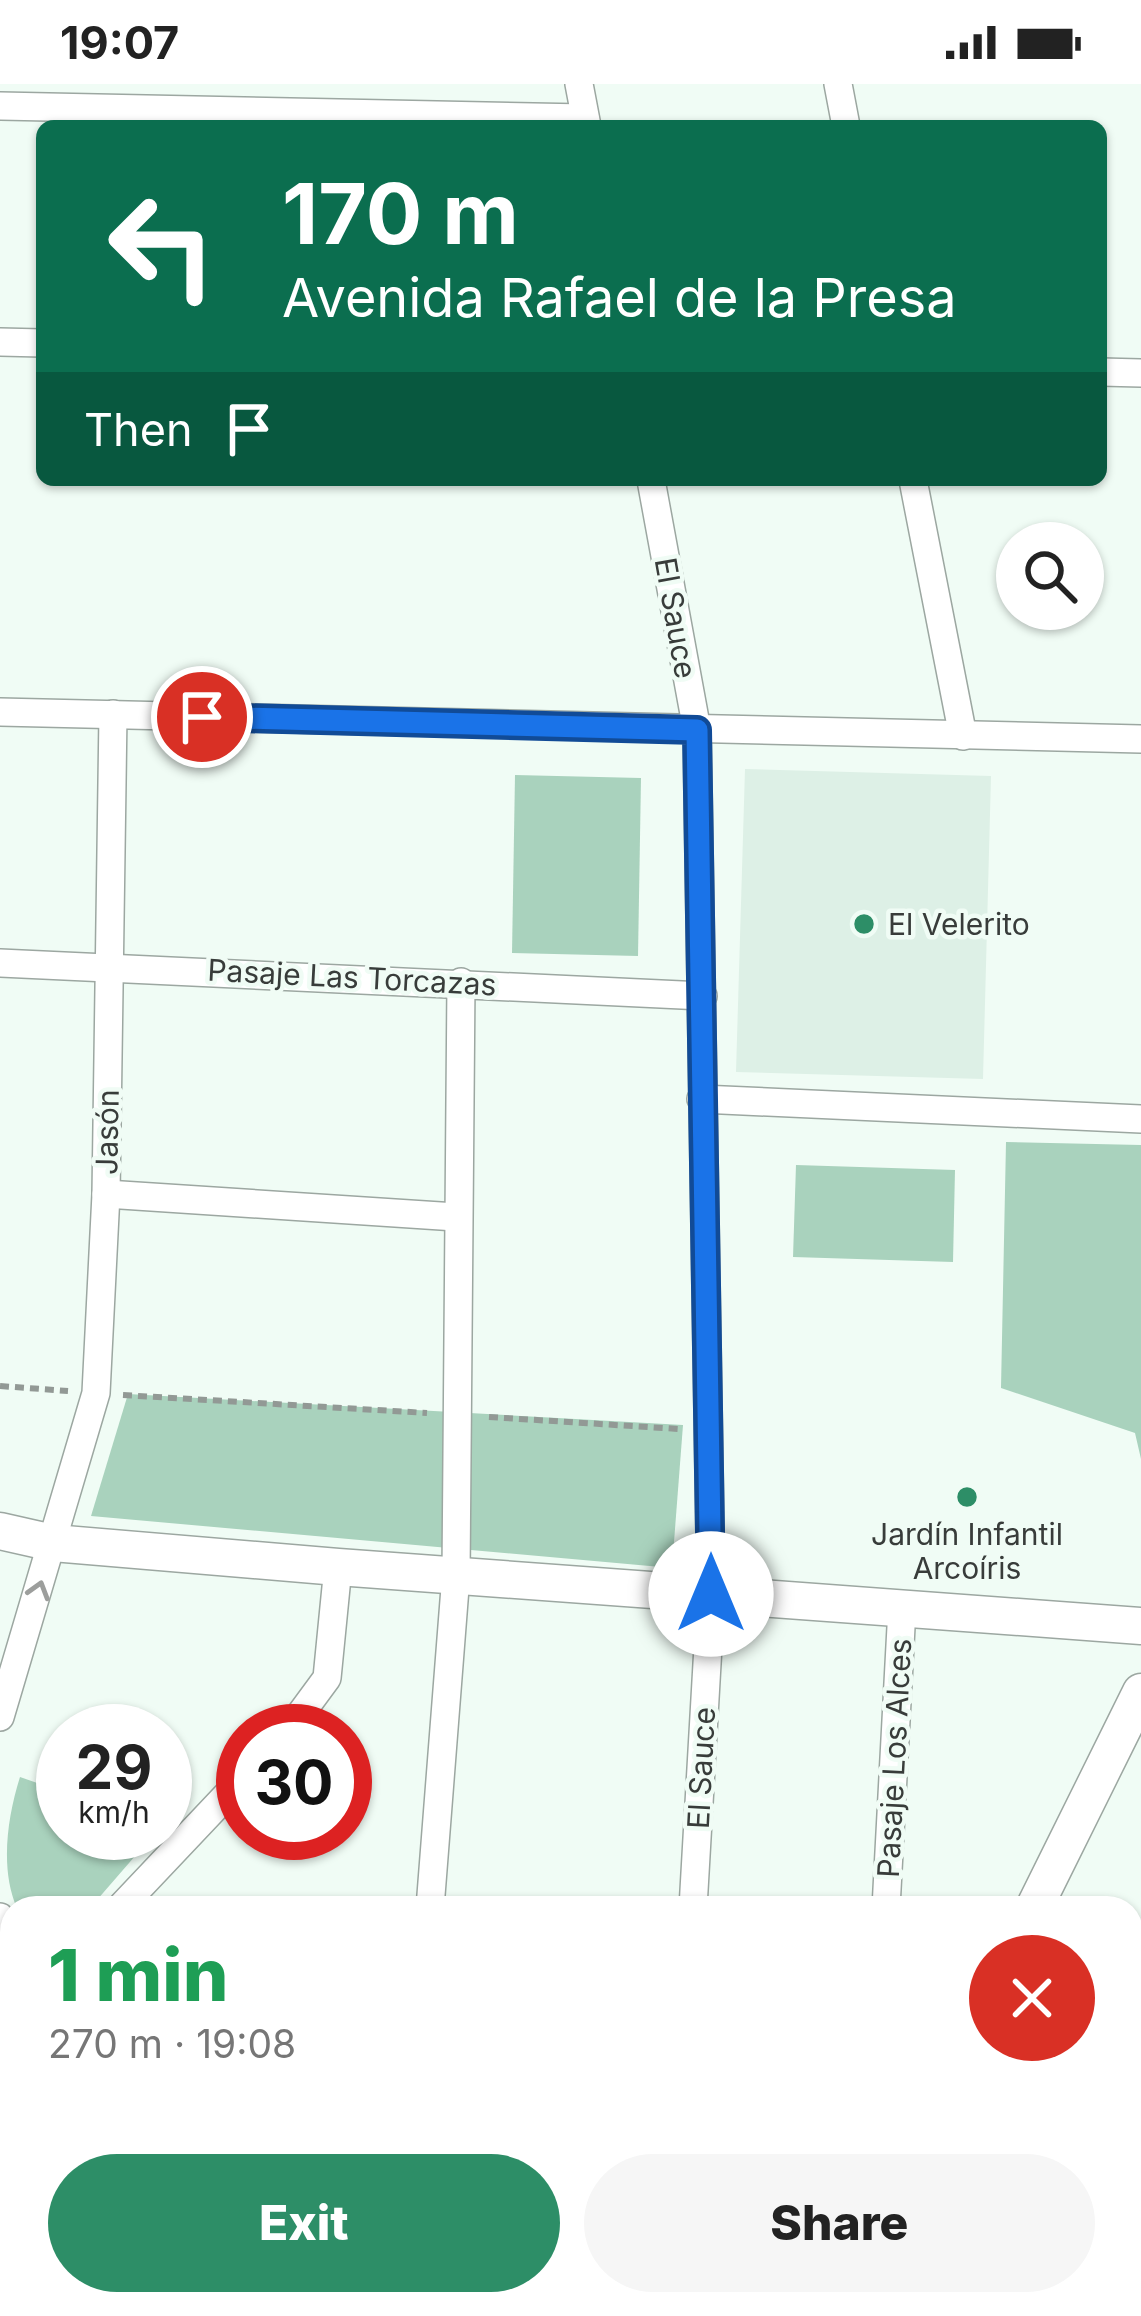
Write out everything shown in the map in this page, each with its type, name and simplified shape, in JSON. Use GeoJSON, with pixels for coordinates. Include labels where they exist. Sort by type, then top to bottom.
{"type":"FeatureCollection","features":[{"type":"Feature","properties":{"kind":"street"},"geometry":{"type":"LineString","coordinates":[[579,84],[586,120]]}},
{"type":"Feature","properties":{"kind":"street"},"geometry":{"type":"LineString","coordinates":[[838,84],[844,120]]}},
{"type":"Feature","properties":{"kind":"street"},"geometry":{"type":"LineString","coordinates":[[0,106],[528,120]]}},
{"type":"Feature","properties":{"kind":"street"},"geometry":{"type":"LineString","coordinates":[[0,342],[36,343]]}},
{"type":"Feature","properties":{"kind":"street"},"geometry":{"type":"LineString","coordinates":[[1107,372],[1141,373]]}},
{"type":"Feature","properties":{"kind":"street","name":"El Sauce"},"geometry":{"type":"LineString","coordinates":[[652,486],[697,730],[711,1594],[694,1896]]}},
{"type":"Feature","properties":{"kind":"street"},"geometry":{"type":"LineString","coordinates":[[915,486],[964,736]]}},
{"type":"Feature","properties":{"kind":"street"},"geometry":{"type":"LineString","coordinates":[[0,712],[1141,740]]}},
{"type":"Feature","properties":{"kind":"street","name":"Jasón"},"geometry":{"type":"LineString","coordinates":[[0,1717],[96,1393],[106,1194],[112,714]]}},
{"type":"Feature","properties":{"kind":"street","name":"Pasaje Las Torcazas"},"geometry":{"type":"LineString","coordinates":[[0,963],[703,995]]}},
{"type":"Feature","properties":{"kind":"street"},"geometry":{"type":"LineString","coordinates":[[431,1896],[456,1575],[461,982]]}},
{"type":"Feature","properties":{"kind":"street"},"geometry":{"type":"LineString","coordinates":[[701,1099],[1141,1119]]}},
{"type":"Feature","properties":{"kind":"street"},"geometry":{"type":"LineString","coordinates":[[106,1194],[456,1216]]}},
{"type":"Feature","properties":{"kind":"street"},"geometry":{"type":"LineString","coordinates":[[2,1538],[1141,1626]]}},
{"type":"Feature","properties":{"kind":"street"},"geometry":{"type":"LineString","coordinates":[[308,1704],[327,1678],[338,1567]]}},
{"type":"Feature","properties":{"kind":"street","name":"Pasaje Los Alces"},"geometry":{"type":"LineString","coordinates":[[887,1896],[902,1608]]}},
{"type":"Feature","properties":{"kind":"street"},"geometry":{"type":"LineString","coordinates":[[1040,1896],[1141,1692]]}},
{"type":"Feature","properties":{"kind":"street"},"geometry":{"type":"LineString","coordinates":[[131,1896],[216,1807]]}},
{"type":"Feature","properties":{"kind":"path"},"geometry":{"type":"LineString","coordinates":[[0,1386],[711,1431]]}},
{"type":"Feature","properties":{"kind":"shaded area","name":"El Velerito"},"geometry":{"type":"Polygon","coordinates":[[[745,769],[991,776],[983,1079],[736,1072],[745,769]]]}},
{"type":"Feature","properties":{"kind":"green space"},"geometry":{"type":"Polygon","coordinates":[[[515,775],[641,778],[638,956],[512,953],[515,775]]]}},
{"type":"Feature","properties":{"kind":"green space"},"geometry":{"type":"Polygon","coordinates":[[[1006,1142],[1141,1145],[1141,1459],[1135,1433],[1001,1388],[1006,1142]]]}},
{"type":"Feature","properties":{"kind":"green space"},"geometry":{"type":"Polygon","coordinates":[[[796,1165],[955,1170],[953,1262],[793,1257],[796,1165]]]}},
{"type":"Feature","properties":{"kind":"green space"},"geometry":{"type":"Polygon","coordinates":[[[128,1394],[683,1425],[672,1568],[91,1516],[128,1394]]]}},
{"type":"Feature","properties":{"kind":"green space"},"geometry":{"type":"Polygon","coordinates":[[[20,1777],[36,1783],[36,1860],[132,1860],[100,1896],[13,1896],[7,1844],[20,1777]]]}},
{"type":"Feature","properties":{"kind":"place","name":"El Velerito"},"geometry":{"type":"Point","coordinates":[864,924]}},
{"type":"Feature","properties":{"kind":"place","name":"Jardín Infantil Arcoíris"},"geometry":{"type":"Point","coordinates":[967,1497]}},
{"type":"Feature","properties":{"kind":"route"},"geometry":{"type":"LineString","coordinates":[[202,717],[697,730],[703,995],[700,1149],[711,1431],[711,1594]]}}]}
